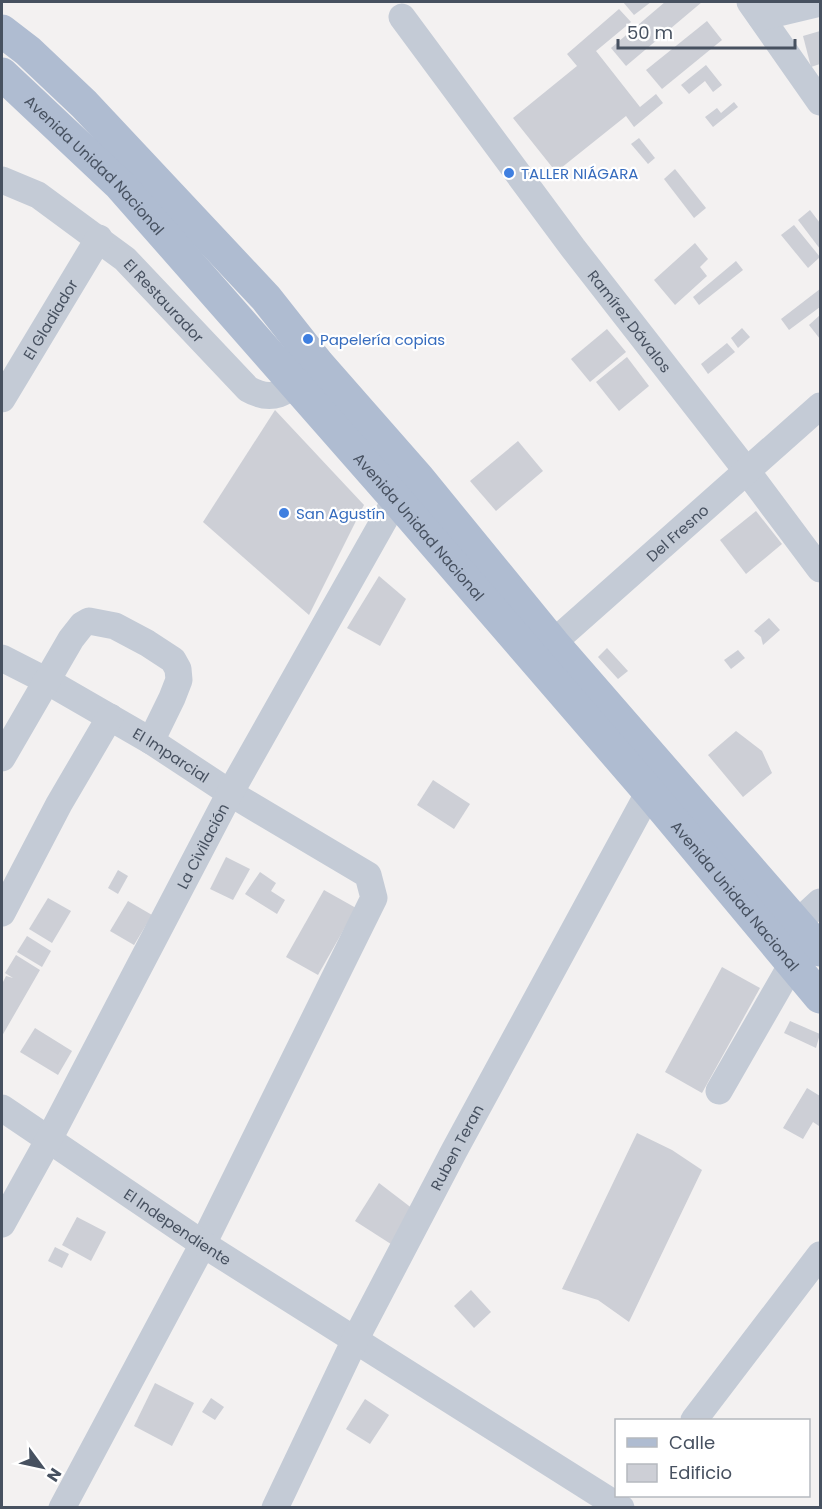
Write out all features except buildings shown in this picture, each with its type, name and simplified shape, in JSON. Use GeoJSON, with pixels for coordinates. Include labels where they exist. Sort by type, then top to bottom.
{"type":"FeatureCollection","features":[{"type":"Feature","properties":{"kind":"main road","name":"Avenida Unidad Nacional"},"geometry":{"type":"LineString","coordinates":[[2,31],[28,51],[84,104],[266,298],[307,374]]}},
{"type":"Feature","properties":{"kind":"main road","name":"Avenida Unidad Nacional"},"geometry":{"type":"LineString","coordinates":[[2,74],[120,185],[307,374],[408,489],[544,651],[801,936],[820,997]]}},
{"type":"Feature","properties":{"kind":"main road","name":"Avenida Unidad Nacional"},"geometry":{"type":"LineString","coordinates":[[544,651],[649,792],[801,936]]}},
{"type":"Feature","properties":{"kind":"street"},"geometry":{"type":"LineString","coordinates":[[820,3],[756,9],[820,102]]}},
{"type":"Feature","properties":{"kind":"street","name":"Ramírez Dávalos"},"geometry":{"type":"LineString","coordinates":[[402,16],[573,248],[820,569]]}},
{"type":"Feature","properties":{"kind":"street","name":"El Restaurador"},"geometry":{"type":"LineString","coordinates":[[2,180],[38,195],[125,259],[248,389],[258,395],[280,395],[307,374]]}},
{"type":"Feature","properties":{"kind":"street","name":"El Gladiador"},"geometry":{"type":"LineString","coordinates":[[2,399],[99,238]]}},
{"type":"Feature","properties":{"kind":"street","name":"Del Fresno"},"geometry":{"type":"LineString","coordinates":[[544,651],[820,406]]}},
{"type":"Feature","properties":{"kind":"street","name":"La Civilación"},"geometry":{"type":"LineString","coordinates":[[2,1224],[48,1141],[230,793],[408,489]]}},
{"type":"Feature","properties":{"kind":"street"},"geometry":{"type":"LineString","coordinates":[[2,758],[71,639],[89,621],[115,626],[147,643],[173,660],[178,669],[178,680],[172,698],[151,741]]}},
{"type":"Feature","properties":{"kind":"street","name":"El Imparcial"},"geometry":{"type":"LineString","coordinates":[[2,658],[47,681],[151,741],[230,793],[368,875],[374,898],[203,1245]]}},
{"type":"Feature","properties":{"kind":"street"},"geometry":{"type":"LineString","coordinates":[[2,913],[59,804],[110,717]]}},
{"type":"Feature","properties":{"kind":"street","name":"Ruben Teran"},"geometry":{"type":"LineString","coordinates":[[275,1508],[355,1340],[454,1150],[649,792]]}},
{"type":"Feature","properties":{"kind":"street"},"geometry":{"type":"LineString","coordinates":[[719,1091],[801,936]]}},
{"type":"Feature","properties":{"kind":"street","name":"El Independiente"},"geometry":{"type":"LineString","coordinates":[[2,1108],[203,1245],[621,1508]]}},
{"type":"Feature","properties":{"kind":"street"},"geometry":{"type":"LineString","coordinates":[[62,1508],[203,1245]]}},
{"type":"Feature","properties":{"kind":"street"},"geometry":{"type":"LineString","coordinates":[[695,1419],[820,1255]]}},
{"type":"Feature","properties":{"kind":"place","name":"TALLER NIÁGARA"},"geometry":{"type":"Point","coordinates":[509,173]}},
{"type":"Feature","properties":{"kind":"place","name":"Papelería copias"},"geometry":{"type":"Point","coordinates":[308,339]}},
{"type":"Feature","properties":{"kind":"place","name":"San Agustín"},"geometry":{"type":"Point","coordinates":[284,513]}}]}
